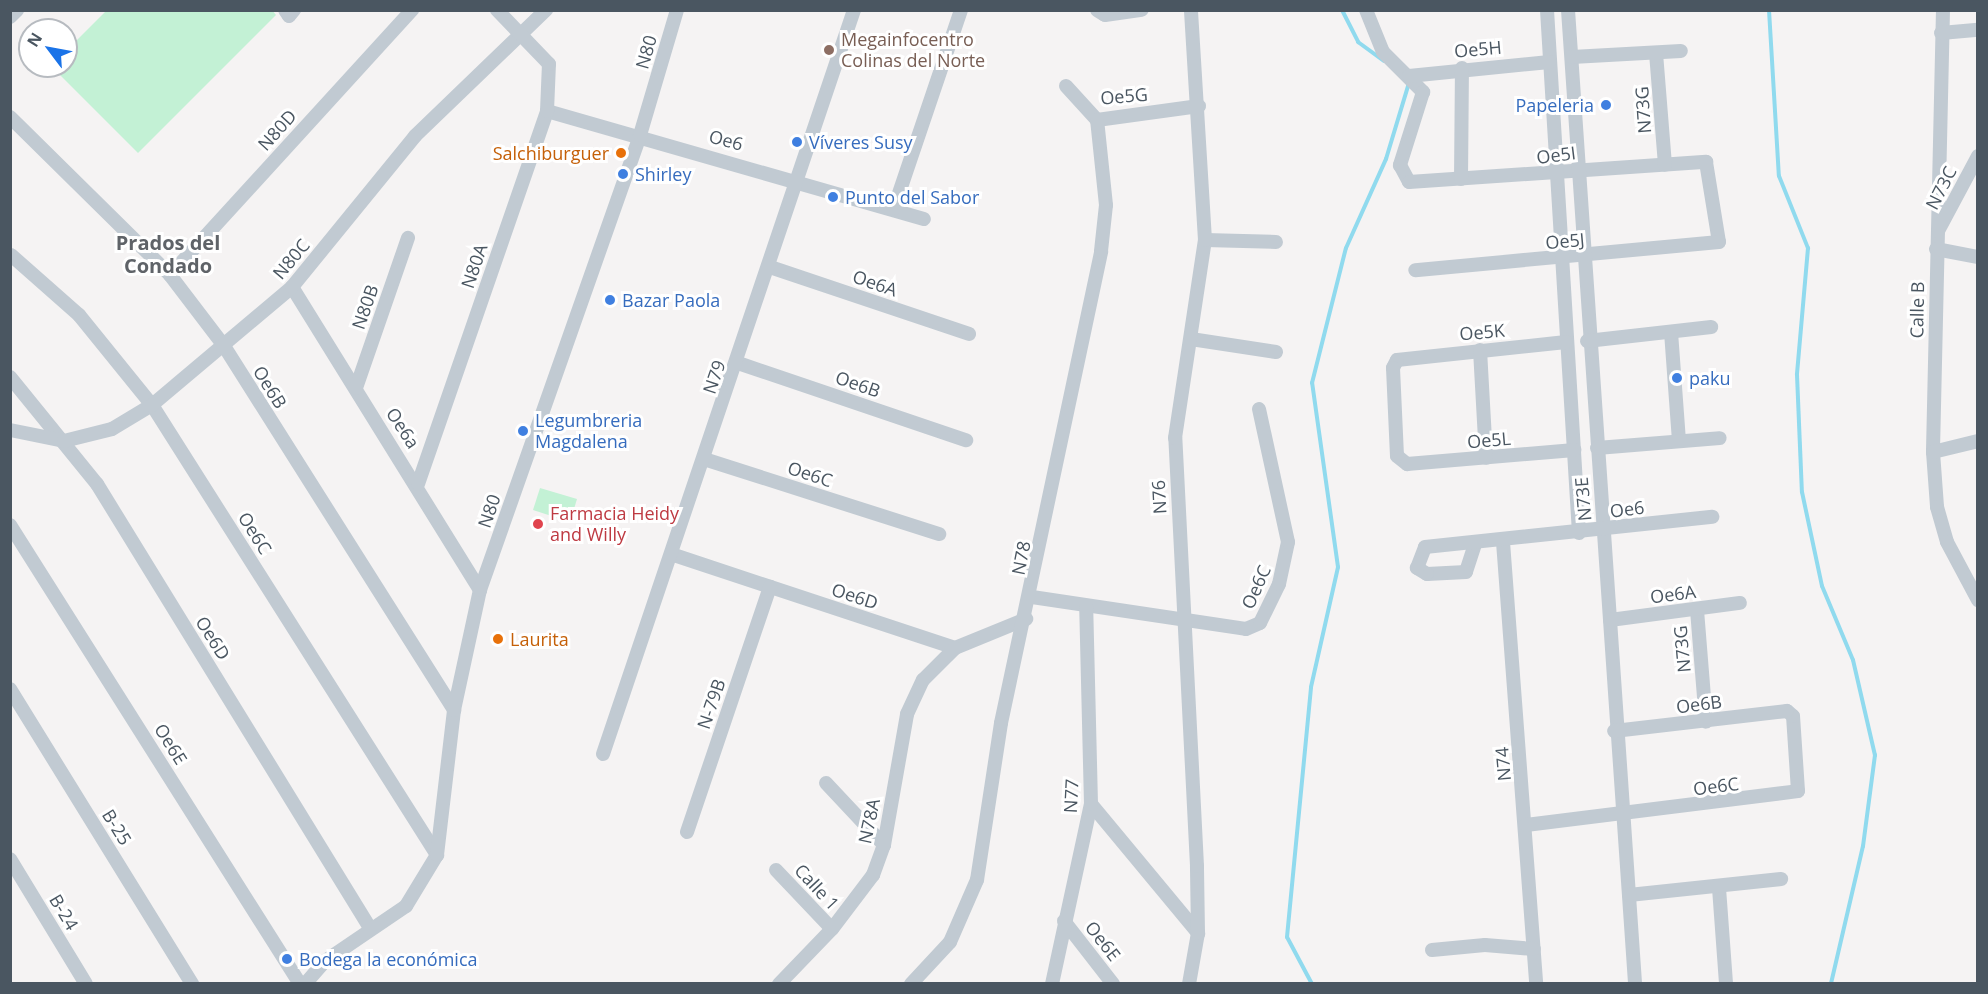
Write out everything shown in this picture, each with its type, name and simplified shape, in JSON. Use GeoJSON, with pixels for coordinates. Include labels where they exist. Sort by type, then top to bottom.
{"type":"FeatureCollection","features":[{"type":"Feature","properties":{"kind":"street"},"geometry":{"type":"LineString","coordinates":[[10,17],[17,10]]}},
{"type":"Feature","properties":{"kind":"street","name":"N80D"},"geometry":{"type":"LineString","coordinates":[[170,275],[412,10]]}},
{"type":"Feature","properties":{"kind":"street"},"geometry":{"type":"LineString","coordinates":[[497,10],[521,35]]}},
{"type":"Feature","properties":{"kind":"street","name":"N80C"},"geometry":{"type":"LineString","coordinates":[[10,430],[64,441],[112,429],[152,405],[292,287],[415,136],[546,10]]}},
{"type":"Feature","properties":{"kind":"street","name":"N80"},"geometry":{"type":"LineString","coordinates":[[305,984],[325,961],[419,891],[436,855],[454,710],[480,590],[640,135],[677,10]]}},
{"type":"Feature","properties":{"kind":"street","name":"N79"},"geometry":{"type":"LineString","coordinates":[[603,754],[738,363],[854,10]]}},
{"type":"Feature","properties":{"kind":"street"},"geometry":{"type":"LineString","coordinates":[[894,208],[961,10]]}},
{"type":"Feature","properties":{"kind":"street"},"geometry":{"type":"LineString","coordinates":[[1101,13],[1142,10]]}},
{"type":"Feature","properties":{"kind":"street","name":"N76"},"geometry":{"type":"LineString","coordinates":[[1189,984],[1198,933],[1175,438],[1205,240],[1199,106],[1191,10]]}},
{"type":"Feature","properties":{"kind":"street"},"geometry":{"type":"LineString","coordinates":[[1366,10],[1383,52],[1409,76]]}},
{"type":"Feature","properties":{"kind":"street","name":"N73E"},"geometry":{"type":"LineString","coordinates":[[1547,10],[1579,533]]}},
{"type":"Feature","properties":{"kind":"street","name":"N73E"},"geometry":{"type":"LineString","coordinates":[[1568,10],[1581,170],[1587,341],[1604,531],[1614,730],[1635,984]]}},
{"type":"Feature","properties":{"kind":"street","name":"Calle B"},"geometry":{"type":"LineString","coordinates":[[1943,10],[1933,452],[1937,507],[1947,542],[1977,600]]}},
{"type":"Feature","properties":{"kind":"street"},"geometry":{"type":"LineString","coordinates":[[1941,33],[1977,30]]}},
{"type":"Feature","properties":{"kind":"street","name":"N80A"},"geometry":{"type":"LineString","coordinates":[[418,484],[547,111],[551,71],[545,59],[521,35]]}},
{"type":"Feature","properties":{"kind":"street"},"geometry":{"type":"LineString","coordinates":[[1572,57],[1681,51]]}},
{"type":"Feature","properties":{"kind":"street","name":"N73G"},"geometry":{"type":"LineString","coordinates":[[1656,53],[1665,165]]}},
{"type":"Feature","properties":{"kind":"street","name":"Oe5H"},"geometry":{"type":"LineString","coordinates":[[1409,76],[1462,68],[1549,62]]}},
{"type":"Feature","properties":{"kind":"street"},"geometry":{"type":"LineString","coordinates":[[1461,179],[1462,68]]}},
{"type":"Feature","properties":{"kind":"street","name":"Oe5I"},"geometry":{"type":"LineString","coordinates":[[1409,76],[1424,97],[1400,165],[1409,182],[1557,176],[1581,170],[1706,162],[1719,242]]}},
{"type":"Feature","properties":{"kind":"street","name":"Oe5G"},"geometry":{"type":"LineString","coordinates":[[1066,86],[1097,120],[1199,106]]}},
{"type":"Feature","properties":{"kind":"street","name":"Oe6"},"geometry":{"type":"LineString","coordinates":[[547,111],[798,179],[924,219]]}},
{"type":"Feature","properties":{"kind":"street","name":"Oe6B"},"geometry":{"type":"LineString","coordinates":[[10,117],[170,275],[224,346],[454,710]]}},
{"type":"Feature","properties":{"kind":"street","name":"N78"},"geometry":{"type":"LineString","coordinates":[[911,984],[950,942],[973,891],[1001,723],[1032,597],[1105,226],[1097,120]]}},
{"type":"Feature","properties":{"kind":"street","name":"N73C"},"geometry":{"type":"LineString","coordinates":[[1936,242],[1977,156]]}},
{"type":"Feature","properties":{"kind":"street","name":"N80B"},"geometry":{"type":"LineString","coordinates":[[356,388],[408,238]]}},
{"type":"Feature","properties":{"kind":"street"},"geometry":{"type":"LineString","coordinates":[[1205,240],[1276,242]]}},
{"type":"Feature","properties":{"kind":"street","name":"Oe5J"},"geometry":{"type":"LineString","coordinates":[[1414,270],[1562,260],[1719,242]]}},
{"type":"Feature","properties":{"kind":"street"},"geometry":{"type":"LineString","coordinates":[[1936,242],[1977,257]]}},
{"type":"Feature","properties":{"kind":"street","name":"Oe6C"},"geometry":{"type":"LineString","coordinates":[[11,255],[79,315],[152,405],[436,855]]}},
{"type":"Feature","properties":{"kind":"street","name":"Oe6A"},"geometry":{"type":"LineString","coordinates":[[770,267],[969,334]]}},
{"type":"Feature","properties":{"kind":"street","name":"Oe6a"},"geometry":{"type":"LineString","coordinates":[[292,287],[418,484],[480,590]]}},
{"type":"Feature","properties":{"kind":"street"},"geometry":{"type":"LineString","coordinates":[[1587,341],[1712,327]]}},
{"type":"Feature","properties":{"kind":"street"},"geometry":{"type":"LineString","coordinates":[[1671,332],[1679,440]]}},
{"type":"Feature","properties":{"kind":"street"},"geometry":{"type":"LineString","coordinates":[[1191,339],[1276,352]]}},
{"type":"Feature","properties":{"kind":"street","name":"Oe5K"},"geometry":{"type":"LineString","coordinates":[[1407,464],[1396,456],[1393,368],[1402,357],[1566,342]]}},
{"type":"Feature","properties":{"kind":"street"},"geometry":{"type":"LineString","coordinates":[[1480,350],[1486,458]]}},
{"type":"Feature","properties":{"kind":"street","name":"Oe6B"},"geometry":{"type":"LineString","coordinates":[[738,363],[966,440]]}},
{"type":"Feature","properties":{"kind":"street","name":"Oe6D"},"geometry":{"type":"LineString","coordinates":[[10,377],[97,484],[370,928]]}},
{"type":"Feature","properties":{"kind":"street","name":"Oe6C"},"geometry":{"type":"LineString","coordinates":[[1032,597],[1252,628],[1279,584],[1288,542],[1259,409]]}},
{"type":"Feature","properties":{"kind":"street"},"geometry":{"type":"LineString","coordinates":[[1597,448],[1720,438]]}},
{"type":"Feature","properties":{"kind":"street"},"geometry":{"type":"LineString","coordinates":[[1933,452],[1977,441]]}},
{"type":"Feature","properties":{"kind":"street","name":"Oe5L"},"geometry":{"type":"LineString","coordinates":[[1407,464],[1574,450]]}},
{"type":"Feature","properties":{"kind":"street","name":"Oe6C"},"geometry":{"type":"LineString","coordinates":[[704,459],[939,534]]}},
{"type":"Feature","properties":{"kind":"street","name":"Oe6"},"geometry":{"type":"LineString","coordinates":[[1475,544],[1712,517]]}},
{"type":"Feature","properties":{"kind":"street","name":"Oe6E"},"geometry":{"type":"LineString","coordinates":[[10,525],[300,984]]}},
{"type":"Feature","properties":{"kind":"street","name":"N74"},"geometry":{"type":"LineString","coordinates":[[1503,542],[1526,825],[1536,984]]}},
{"type":"Feature","properties":{"kind":"street","name":"Oe6D"},"geometry":{"type":"LineString","coordinates":[[671,554],[955,648]]}},
{"type":"Feature","properties":{"kind":"street","name":"N-79B"},"geometry":{"type":"LineString","coordinates":[[687,832],[770,587]]}},
{"type":"Feature","properties":{"kind":"street","name":"Oe6A"},"geometry":{"type":"LineString","coordinates":[[1610,620],[1740,603]]}},
{"type":"Feature","properties":{"kind":"street","name":"N77"},"geometry":{"type":"LineString","coordinates":[[1052,984],[1091,804],[1086,606]]}},
{"type":"Feature","properties":{"kind":"street","name":"N73G"},"geometry":{"type":"LineString","coordinates":[[1696,609],[1706,722]]}},
{"type":"Feature","properties":{"kind":"street"},"geometry":{"type":"LineString","coordinates":[[955,648],[1026,619]]}},
{"type":"Feature","properties":{"kind":"street","name":"N78A"},"geometry":{"type":"LineString","coordinates":[[779,984],[858,899],[884,845],[907,714],[923,680],[955,648]]}},
{"type":"Feature","properties":{"kind":"street","name":"B-25"},"geometry":{"type":"LineString","coordinates":[[10,689],[192,984]]}},
{"type":"Feature","properties":{"kind":"street","name":"Oe6B"},"geometry":{"type":"LineString","coordinates":[[1614,730],[1706,722],[1787,711],[1793,716],[1798,788]]}},
{"type":"Feature","properties":{"kind":"street"},"geometry":{"type":"LineString","coordinates":[[826,783],[884,845]]}},
{"type":"Feature","properties":{"kind":"street","name":"Oe6C"},"geometry":{"type":"LineString","coordinates":[[1526,825],[1793,795],[1798,788]]}},
{"type":"Feature","properties":{"kind":"street"},"geometry":{"type":"LineString","coordinates":[[1091,804],[1198,933]]}},
{"type":"Feature","properties":{"kind":"street","name":"B-24"},"geometry":{"type":"LineString","coordinates":[[10,859],[86,984]]}},
{"type":"Feature","properties":{"kind":"street","name":"Calle 1"},"geometry":{"type":"LineString","coordinates":[[776,870],[832,929]]}},
{"type":"Feature","properties":{"kind":"street"},"geometry":{"type":"LineString","coordinates":[[1629,895],[1719,888],[1781,879]]}},
{"type":"Feature","properties":{"kind":"street"},"geometry":{"type":"LineString","coordinates":[[1719,888],[1726,984]]}},
{"type":"Feature","properties":{"kind":"street","name":"Oe6E"},"geometry":{"type":"LineString","coordinates":[[1064,921],[1113,984]]}},
{"type":"Feature","properties":{"kind":"street"},"geometry":{"type":"LineString","coordinates":[[1432,950],[1485,945],[1534,949]]}},
{"type":"Feature","properties":{"kind":"green space"},"geometry":{"type":"Polygon","coordinates":[[[272,10],[276,15],[138,153],[63,78],[78,78],[78,39],[106,11],[272,10]]]}},
{"type":"Feature","properties":{"kind":"green space"},"geometry":{"type":"Polygon","coordinates":[[[540,488],[577,499],[570,522],[533,510],[540,488]]]}},
{"type":"Feature","properties":{"kind":"waterway"},"geometry":{"type":"LineString","coordinates":[[1342,10],[1358,42],[1384,61]]}},
{"type":"Feature","properties":{"kind":"waterway"},"geometry":{"type":"LineString","coordinates":[[1769,10],[1779,176],[1808,248],[1797,375],[1802,492],[1822,586],[1853,660],[1875,755],[1863,846],[1831,984]]}},
{"type":"Feature","properties":{"kind":"waterway"},"geometry":{"type":"LineString","coordinates":[[1312,984],[1287,937],[1311,687],[1338,567],[1312,383],[1346,248],[1386,159],[1409,83]]}},
{"type":"Feature","properties":{"kind":"place","name":"Megainfocentro Colinas del Norte"},"geometry":{"type":"Point","coordinates":[829,50]}},
{"type":"Feature","properties":{"kind":"place","name":"Papeleria"},"geometry":{"type":"Point","coordinates":[1606,105]}},
{"type":"Feature","properties":{"kind":"place","name":"Víveres Susy"},"geometry":{"type":"Point","coordinates":[797,142]}},
{"type":"Feature","properties":{"kind":"place","name":"Salchiburguer"},"geometry":{"type":"Point","coordinates":[621,153]}},
{"type":"Feature","properties":{"kind":"place","name":"Shirley"},"geometry":{"type":"Point","coordinates":[623,174]}},
{"type":"Feature","properties":{"kind":"place","name":"Punto del Sabor"},"geometry":{"type":"Point","coordinates":[833,197]}},
{"type":"Feature","properties":{"kind":"place","name":"Bazar Paola"},"geometry":{"type":"Point","coordinates":[610,300]}},
{"type":"Feature","properties":{"kind":"place","name":"paku"},"geometry":{"type":"Point","coordinates":[1677,378]}},
{"type":"Feature","properties":{"kind":"place","name":"Legumbreria Magdalena"},"geometry":{"type":"Point","coordinates":[523,431]}},
{"type":"Feature","properties":{"kind":"place","name":"Farmacia Heidy and Willy"},"geometry":{"type":"Point","coordinates":[538,524]}},
{"type":"Feature","properties":{"kind":"place","name":"Laurita"},"geometry":{"type":"Point","coordinates":[498,639]}},
{"type":"Feature","properties":{"kind":"place","name":"Bodega la económica"},"geometry":{"type":"Point","coordinates":[287,959]}},
{"type":"Feature","properties":{"kind":"district","name":"Prados del Condado"},"geometry":{"type":"Point","coordinates":[168,254]}}]}
